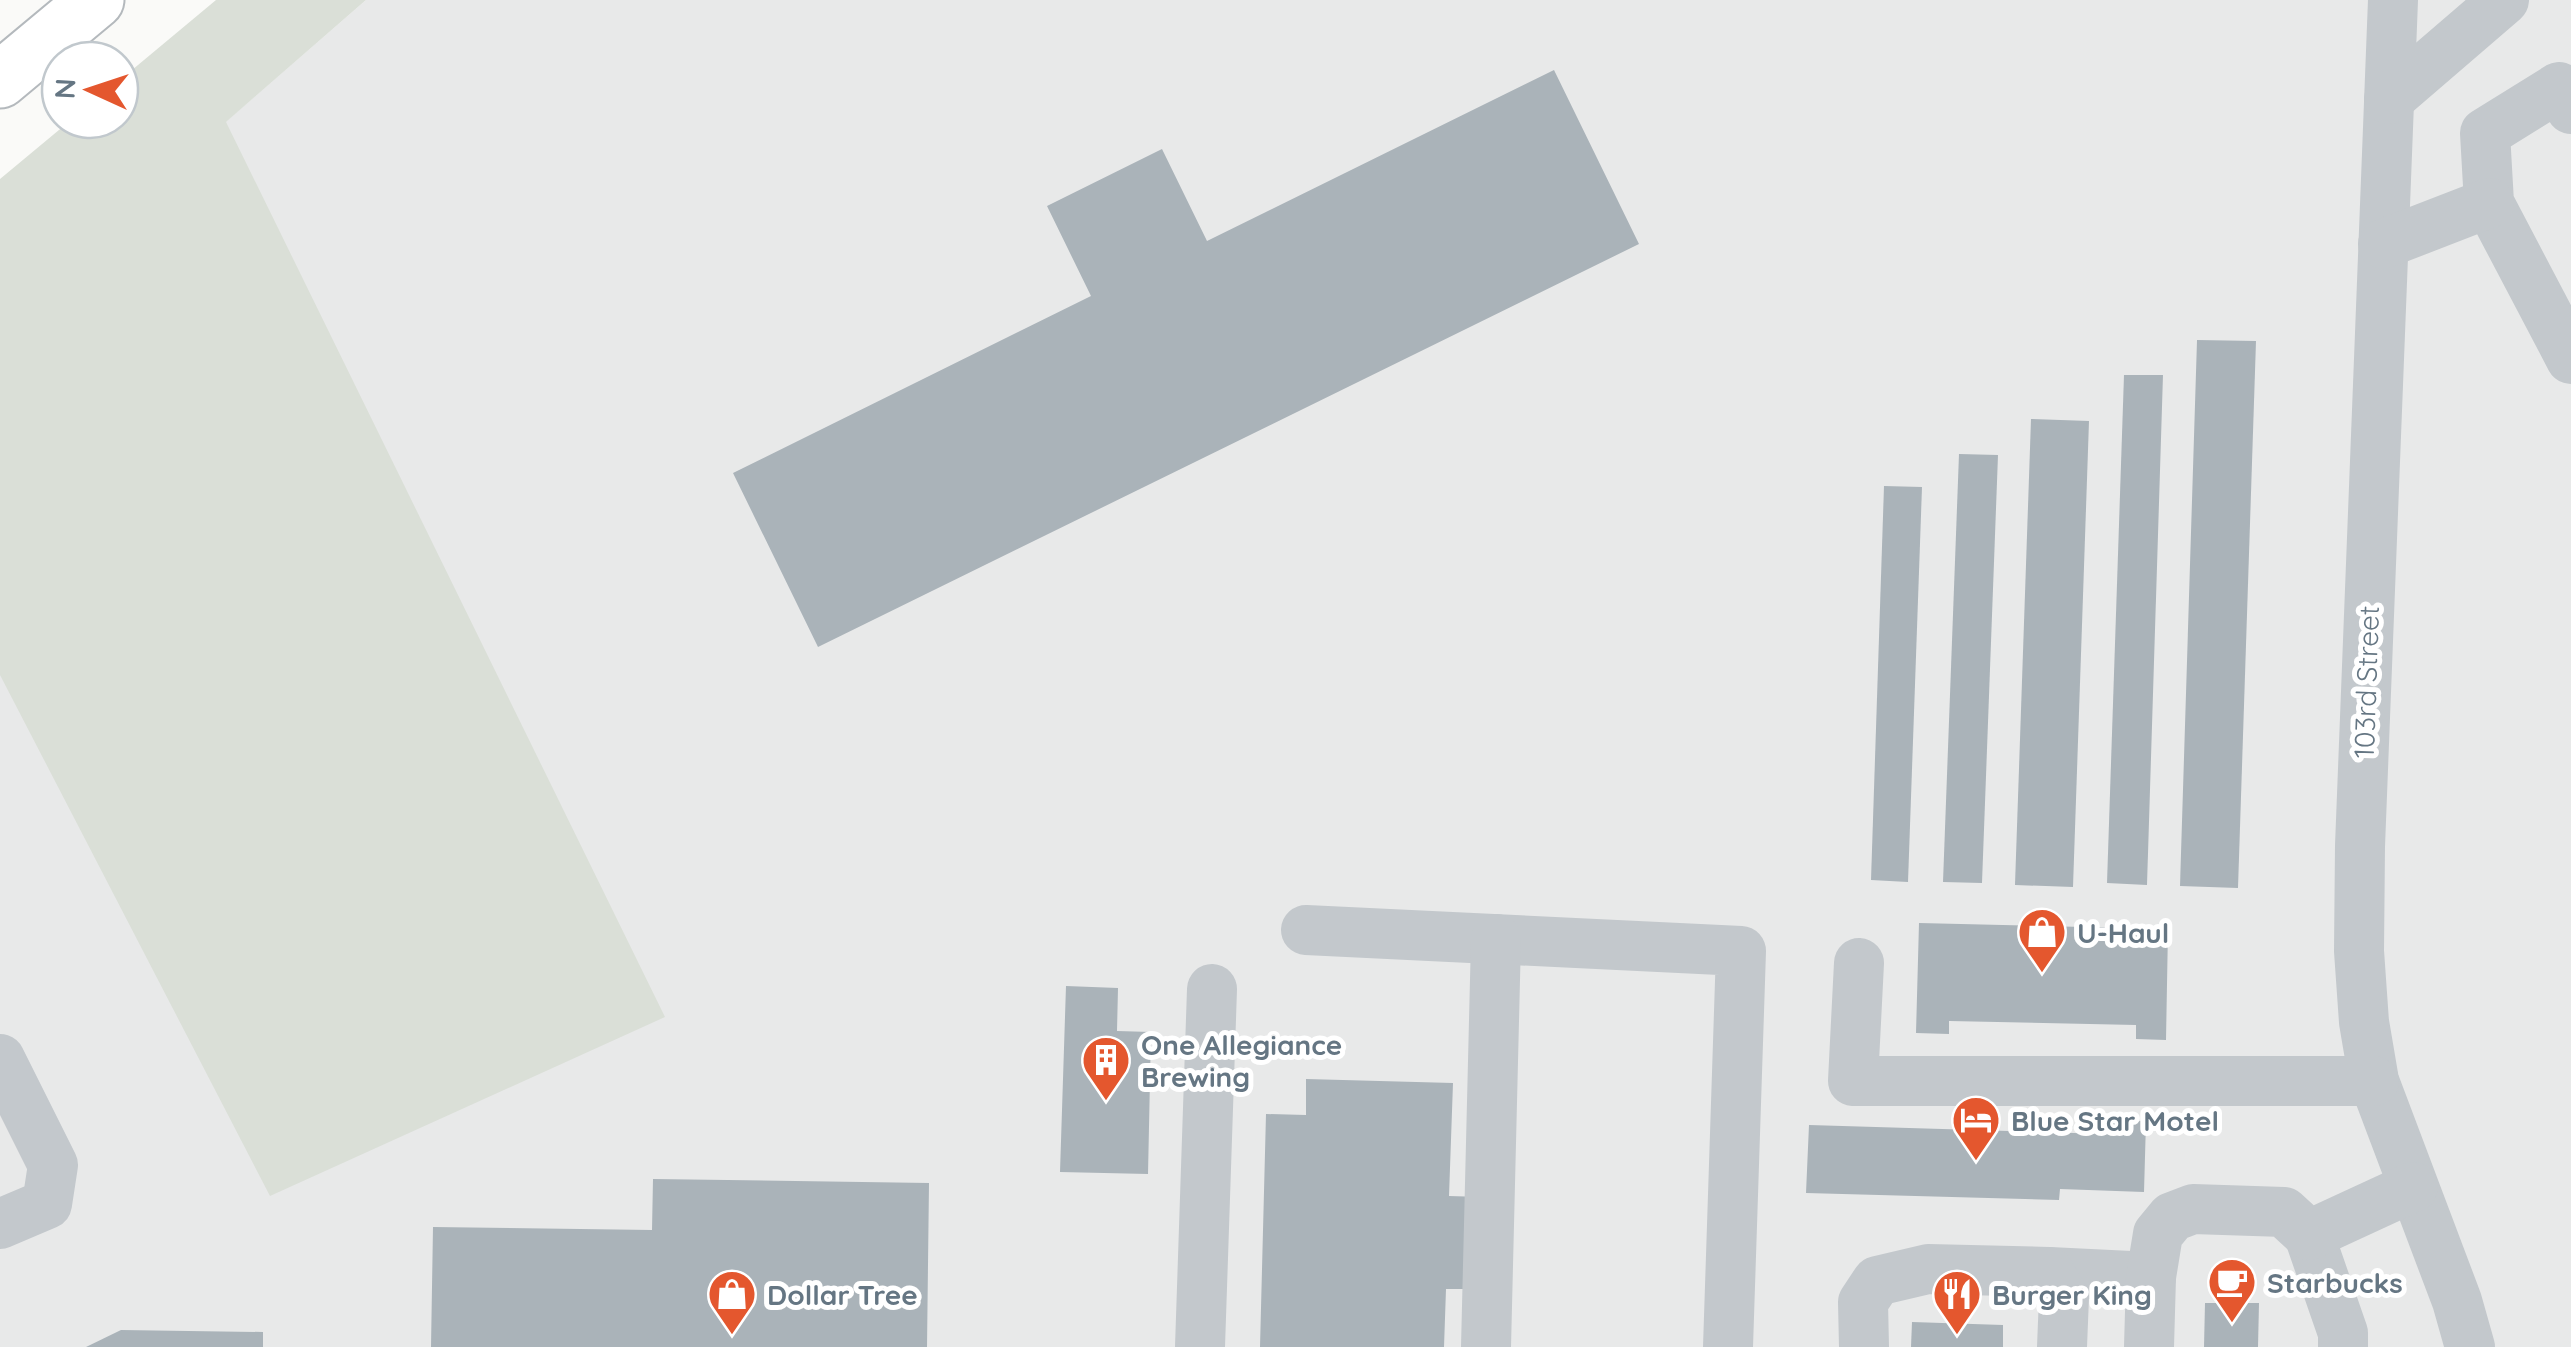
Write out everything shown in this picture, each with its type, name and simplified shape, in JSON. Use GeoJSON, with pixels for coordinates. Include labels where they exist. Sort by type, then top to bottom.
{"type":"FeatureCollection","features":[{"type":"Feature","properties":{"kind":"highway"},"geometry":{"type":"LineString","coordinates":[[0,80],[96,0]]}},
{"type":"Feature","properties":{"kind":"street","name":"103rd Street"},"geometry":{"type":"LineString","coordinates":[[2393,0],[2359,952],[2364,1022],[2374,1081],[2457,1301],[2470,1347]]}},
{"type":"Feature","properties":{"kind":"street"},"geometry":{"type":"LineString","coordinates":[[2390,100],[2504,0]]}},
{"type":"Feature","properties":{"kind":"street"},"geometry":{"type":"LineString","coordinates":[[2571,109],[2559,86],[2484,133],[2490,204],[2571,359]]}},
{"type":"Feature","properties":{"kind":"street"},"geometry":{"type":"LineString","coordinates":[[2383,244],[2490,204]]}},
{"type":"Feature","properties":{"kind":"street"},"geometry":{"type":"LineString","coordinates":[[1306,930],[1741,950],[1728,1347]]}},
{"type":"Feature","properties":{"kind":"street"},"geometry":{"type":"LineString","coordinates":[[1486,1347],[1496,939]]}},
{"type":"Feature","properties":{"kind":"street"},"geometry":{"type":"LineString","coordinates":[[1859,963],[1853,1081],[2374,1081]]}},
{"type":"Feature","properties":{"kind":"street"},"geometry":{"type":"LineString","coordinates":[[1200,1347],[1212,989]]}},
{"type":"Feature","properties":{"kind":"street"},"geometry":{"type":"LineString","coordinates":[[0,1059],[53,1165],[47,1204],[0,1224]]}},
{"type":"Feature","properties":{"kind":"street"},"geometry":{"type":"LineString","coordinates":[[2309,1235],[2413,1187]]}},
{"type":"Feature","properties":{"kind":"street"},"geometry":{"type":"LineString","coordinates":[[2150,1347],[2151,1277],[2158,1234],[2172,1217],[2193,1209],[2284,1212],[2309,1235],[2343,1333],[2343,1347]]}},
{"type":"Feature","properties":{"kind":"street"},"geometry":{"type":"LineString","coordinates":[[1864,1347],[1863,1302],[1877,1280],[1928,1268],[2151,1277]]}},
{"type":"Feature","properties":{"kind":"street"},"geometry":{"type":"LineString","coordinates":[[2049,1272],[2064,1297],[2062,1347]]}},
{"type":"Feature","properties":{"kind":"shaded area"},"geometry":{"type":"Polygon","coordinates":[[[216,0],[366,0],[226,122],[665,1017],[270,1196],[0,675],[0,179],[47,140],[140,140],[140,63],[216,0]]]}},
{"type":"Feature","properties":{"kind":"shaded area"},"geometry":{"type":"Polygon","coordinates":[[[366,0],[2571,0],[2571,1347],[0,1347],[0,318],[366,0]]]}},
{"type":"Feature","properties":{"kind":"building"},"geometry":{"type":"Polygon","coordinates":[[[1554,70],[1639,244],[818,647],[733,473],[1091,296],[1047,206],[1162,149],[1207,241],[1554,70]]]}},
{"type":"Feature","properties":{"kind":"building"},"geometry":{"type":"Polygon","coordinates":[[[2197,340],[2256,341],[2238,888],[2180,886],[2197,340]]]}},
{"type":"Feature","properties":{"kind":"building"},"geometry":{"type":"Polygon","coordinates":[[[2124,375],[2163,375],[2147,885],[2107,883],[2124,375]]]}},
{"type":"Feature","properties":{"kind":"building"},"geometry":{"type":"Polygon","coordinates":[[[2031,419],[2089,421],[2073,887],[2015,885],[2031,419]]]}},
{"type":"Feature","properties":{"kind":"building"},"geometry":{"type":"Polygon","coordinates":[[[1959,454],[1998,455],[1982,883],[1943,882],[1959,454]]]}},
{"type":"Feature","properties":{"kind":"building"},"geometry":{"type":"Polygon","coordinates":[[[1884,486],[1922,487],[1908,882],[1871,880],[1884,486]]]}},
{"type":"Feature","properties":{"kind":"building","name":"U-Haul"},"geometry":{"type":"Polygon","coordinates":[[[1919,923],[2168,929],[2166,1040],[2136,1039],[2136,1025],[1949,1021],[1949,1034],[1916,1033],[1919,923]]]}},
{"type":"Feature","properties":{"kind":"building","name":"One Allegiance Brewing"},"geometry":{"type":"Polygon","coordinates":[[[1066,986],[1118,988],[1117,1031],[1151,1032],[1148,1174],[1060,1172],[1066,986]]]}},
{"type":"Feature","properties":{"kind":"building"},"geometry":{"type":"Polygon","coordinates":[[[1306,1079],[1453,1083],[1449,1196],[1482,1197],[1480,1289],[1446,1289],[1444,1347],[1260,1347],[1266,1114],[1306,1115],[1306,1079]]]}},
{"type":"Feature","properties":{"kind":"building","name":"Blue Star Motel"},"geometry":{"type":"Polygon","coordinates":[[[2107,1120],[2146,1121],[2144,1192],[2060,1189],[2059,1200],[1806,1193],[1809,1125],[2107,1134],[2107,1120]]]}},
{"type":"Feature","properties":{"kind":"building"},"geometry":{"type":"Polygon","coordinates":[[[653,1179],[929,1183],[927,1347],[431,1347],[433,1227],[652,1230],[653,1179]]]}},
{"type":"Feature","properties":{"kind":"building","name":"Starbucks"},"geometry":{"type":"Polygon","coordinates":[[[2205,1303],[2259,1303],[2258,1347],[2204,1347],[2205,1303]]]}},
{"type":"Feature","properties":{"kind":"building","name":"Burger King"},"geometry":{"type":"Polygon","coordinates":[[[1912,1322],[2003,1325],[2003,1347],[1911,1347],[1912,1322]]]}},
{"type":"Feature","properties":{"kind":"building"},"geometry":{"type":"Polygon","coordinates":[[[121,1330],[263,1332],[263,1347],[86,1347],[121,1330]]]}},
{"type":"Feature","properties":{"kind":"place","name":"U-Haul"},"geometry":{"type":"Point","coordinates":[2042,974]}},
{"type":"Feature","properties":{"kind":"place","name":"One Allegiance Brewing"},"geometry":{"type":"Point","coordinates":[1106,1102]}},
{"type":"Feature","properties":{"kind":"place","name":"Blue Star Motel"},"geometry":{"type":"Point","coordinates":[1976,1162]}},
{"type":"Feature","properties":{"kind":"place","name":"Starbucks"},"geometry":{"type":"Point","coordinates":[2232,1324]}},
{"type":"Feature","properties":{"kind":"place","name":"Dollar Tree"},"geometry":{"type":"Point","coordinates":[732,1336]}},
{"type":"Feature","properties":{"kind":"place","name":"Burger King"},"geometry":{"type":"Point","coordinates":[1957,1336]}}]}
